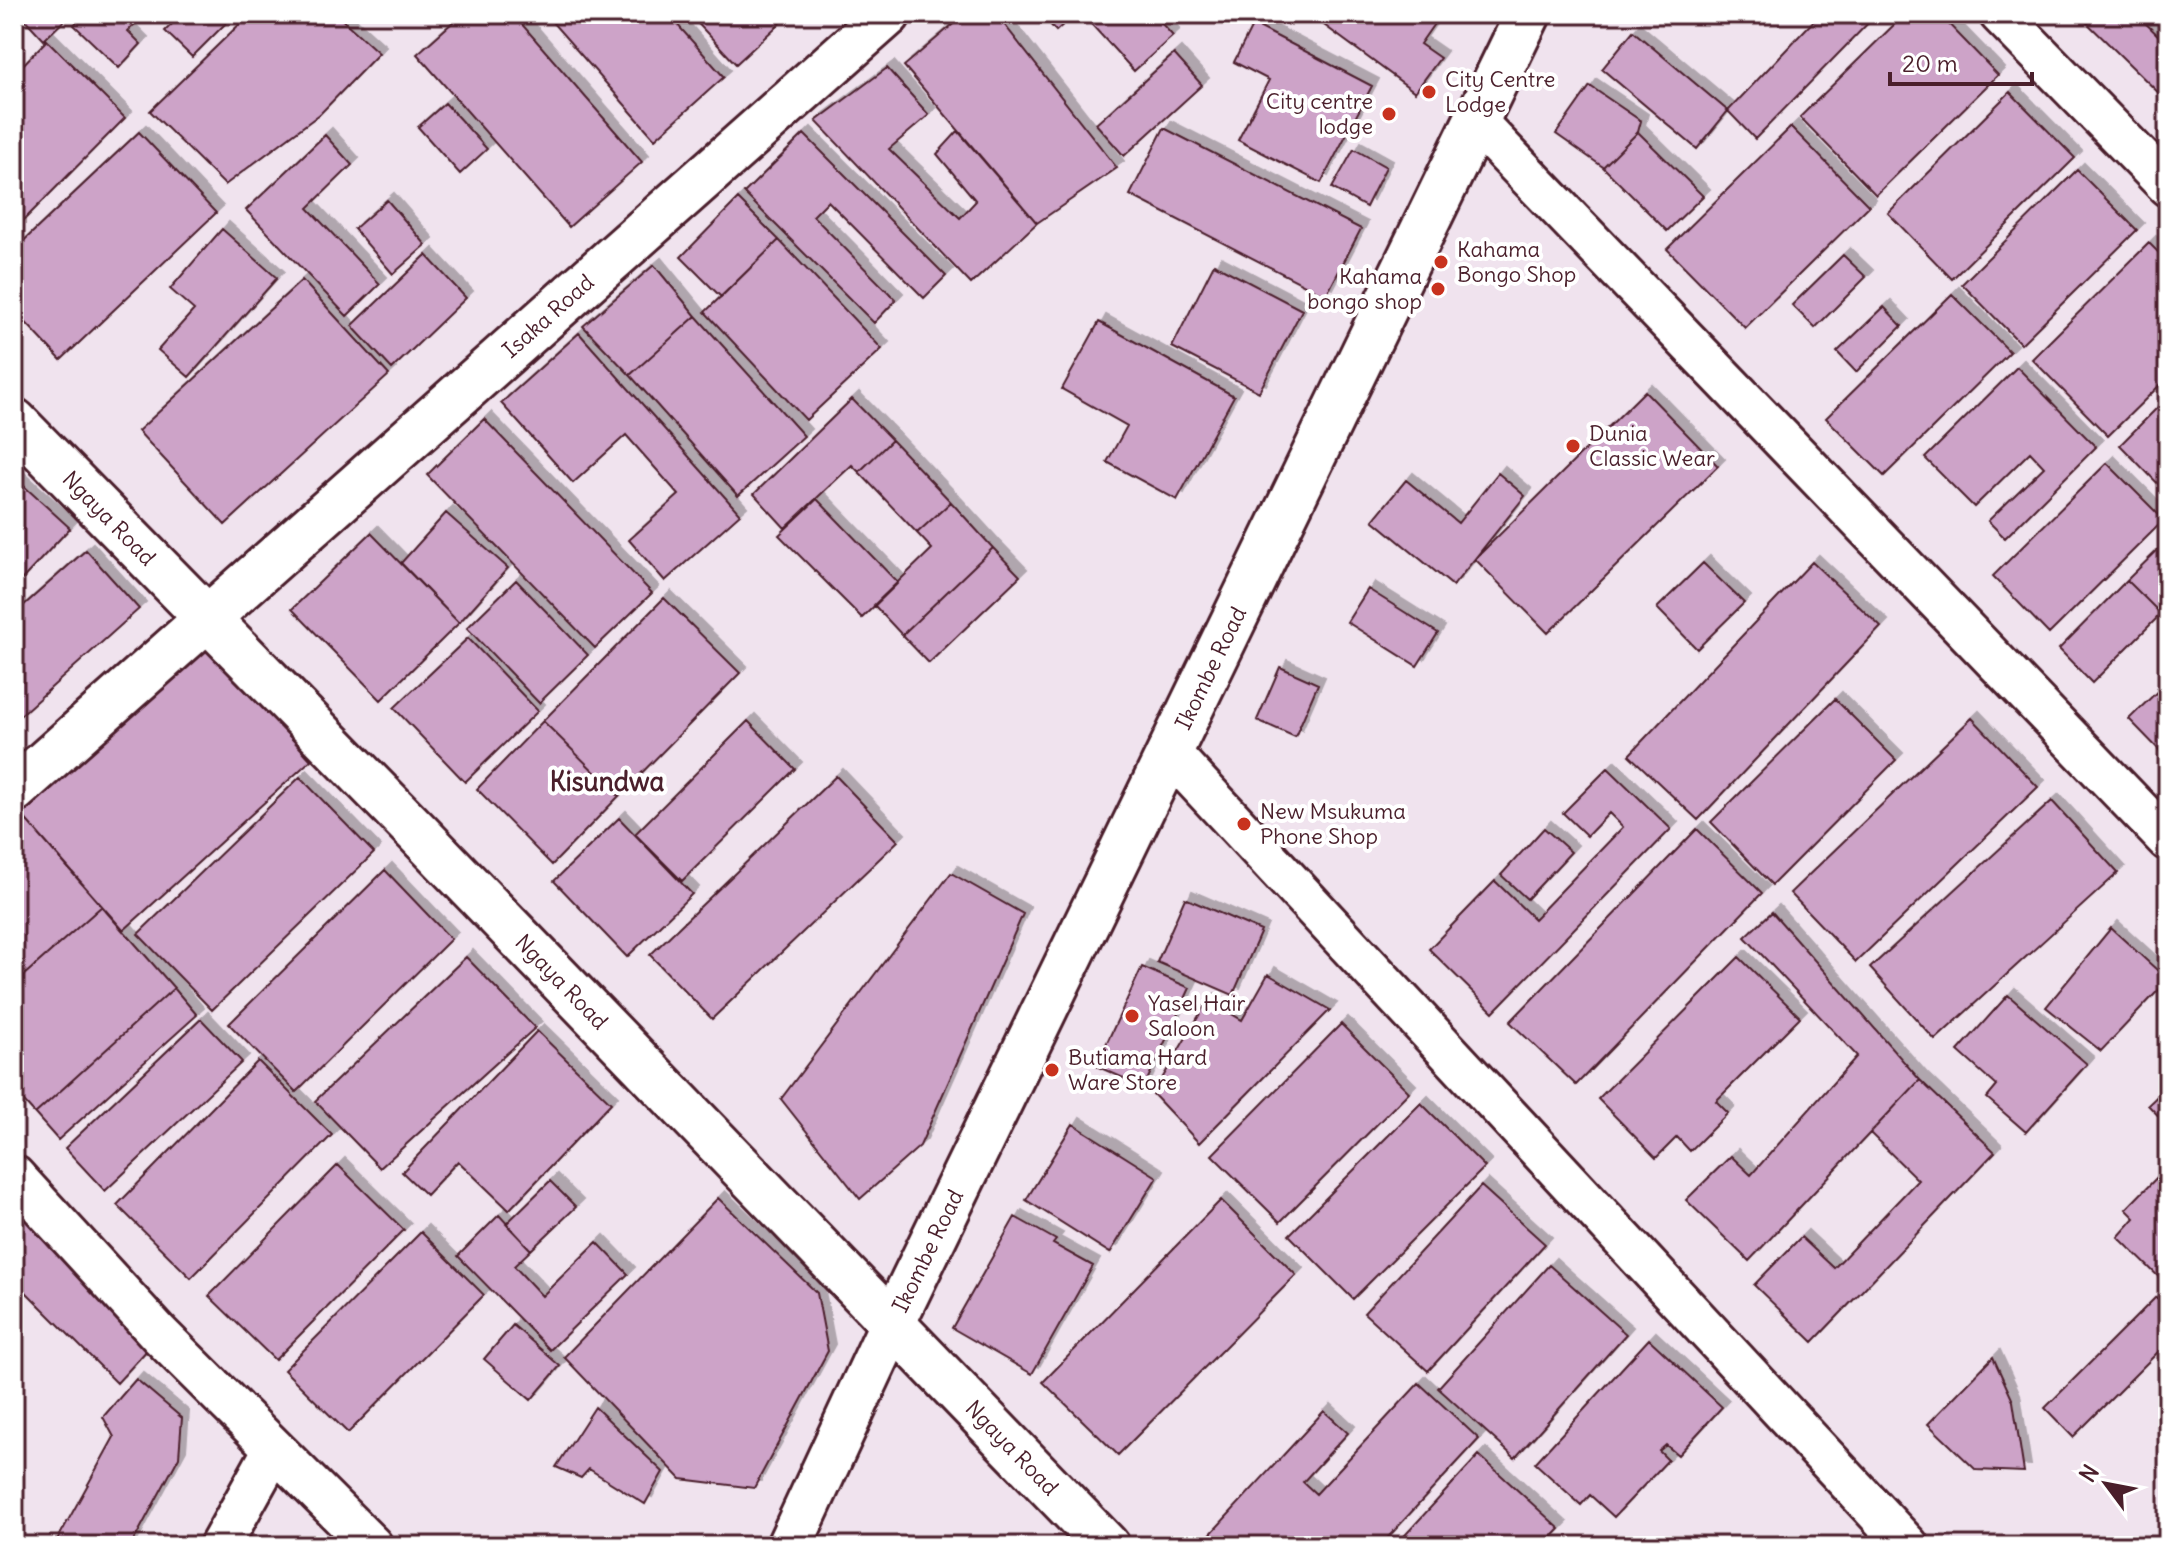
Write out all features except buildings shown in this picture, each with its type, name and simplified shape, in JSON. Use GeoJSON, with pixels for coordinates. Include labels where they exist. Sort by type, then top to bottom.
{"type":"FeatureCollection","features":[{"type":"Feature","properties":{"kind":"street","name":"Isaka Road"},"geometry":{"type":"LineString","coordinates":[[14,790],[888,14]]}},
{"type":"Feature","properties":{"kind":"street","name":"Ikombe Road"},"geometry":{"type":"LineString","coordinates":[[789,1546],[893,1322],[1528,14]]}},
{"type":"Feature","properties":{"kind":"street"},"geometry":{"type":"LineString","coordinates":[[2000,14],[2168,186]]}},
{"type":"Feature","properties":{"kind":"street"},"geometry":{"type":"LineString","coordinates":[[1476,122],[2168,840]]}},
{"type":"Feature","properties":{"kind":"street","name":"Ngaya Road"},"geometry":{"type":"LineString","coordinates":[[14,421],[893,1322],[1107,1546]]}},
{"type":"Feature","properties":{"kind":"street"},"geometry":{"type":"LineString","coordinates":[[1169,752],[1908,1546]]}},
{"type":"Feature","properties":{"kind":"street"},"geometry":{"type":"LineString","coordinates":[[14,1176],[159,1334],[372,1546]]}},
{"type":"Feature","properties":{"kind":"street"},"geometry":{"type":"LineString","coordinates":[[220,1546],[274,1449]]}},
{"type":"Feature","properties":{"kind":"place","name":"City Centre Lodge"},"geometry":{"type":"Point","coordinates":[1429,92]}},
{"type":"Feature","properties":{"kind":"place","name":"City centre lodge"},"geometry":{"type":"Point","coordinates":[1389,114]}},
{"type":"Feature","properties":{"kind":"place","name":"Kahama Bongo Shop"},"geometry":{"type":"Point","coordinates":[1441,262]}},
{"type":"Feature","properties":{"kind":"place","name":"Kahama bongo shop"},"geometry":{"type":"Point","coordinates":[1438,289]}},
{"type":"Feature","properties":{"kind":"place","name":"Dunia Classic Wear"},"geometry":{"type":"Point","coordinates":[1573,446]}},
{"type":"Feature","properties":{"kind":"place","name":"New Msukuma Phone Shop"},"geometry":{"type":"Point","coordinates":[1244,824]}},
{"type":"Feature","properties":{"kind":"place","name":"Yasel Hair Saloon"},"geometry":{"type":"Point","coordinates":[1132,1016]}},
{"type":"Feature","properties":{"kind":"place","name":"Butiama Hard Ware Store"},"geometry":{"type":"Point","coordinates":[1052,1070]}},
{"type":"Feature","properties":{"kind":"district","name":"Kisundwa"},"geometry":{"type":"Point","coordinates":[607,782]}}]}
